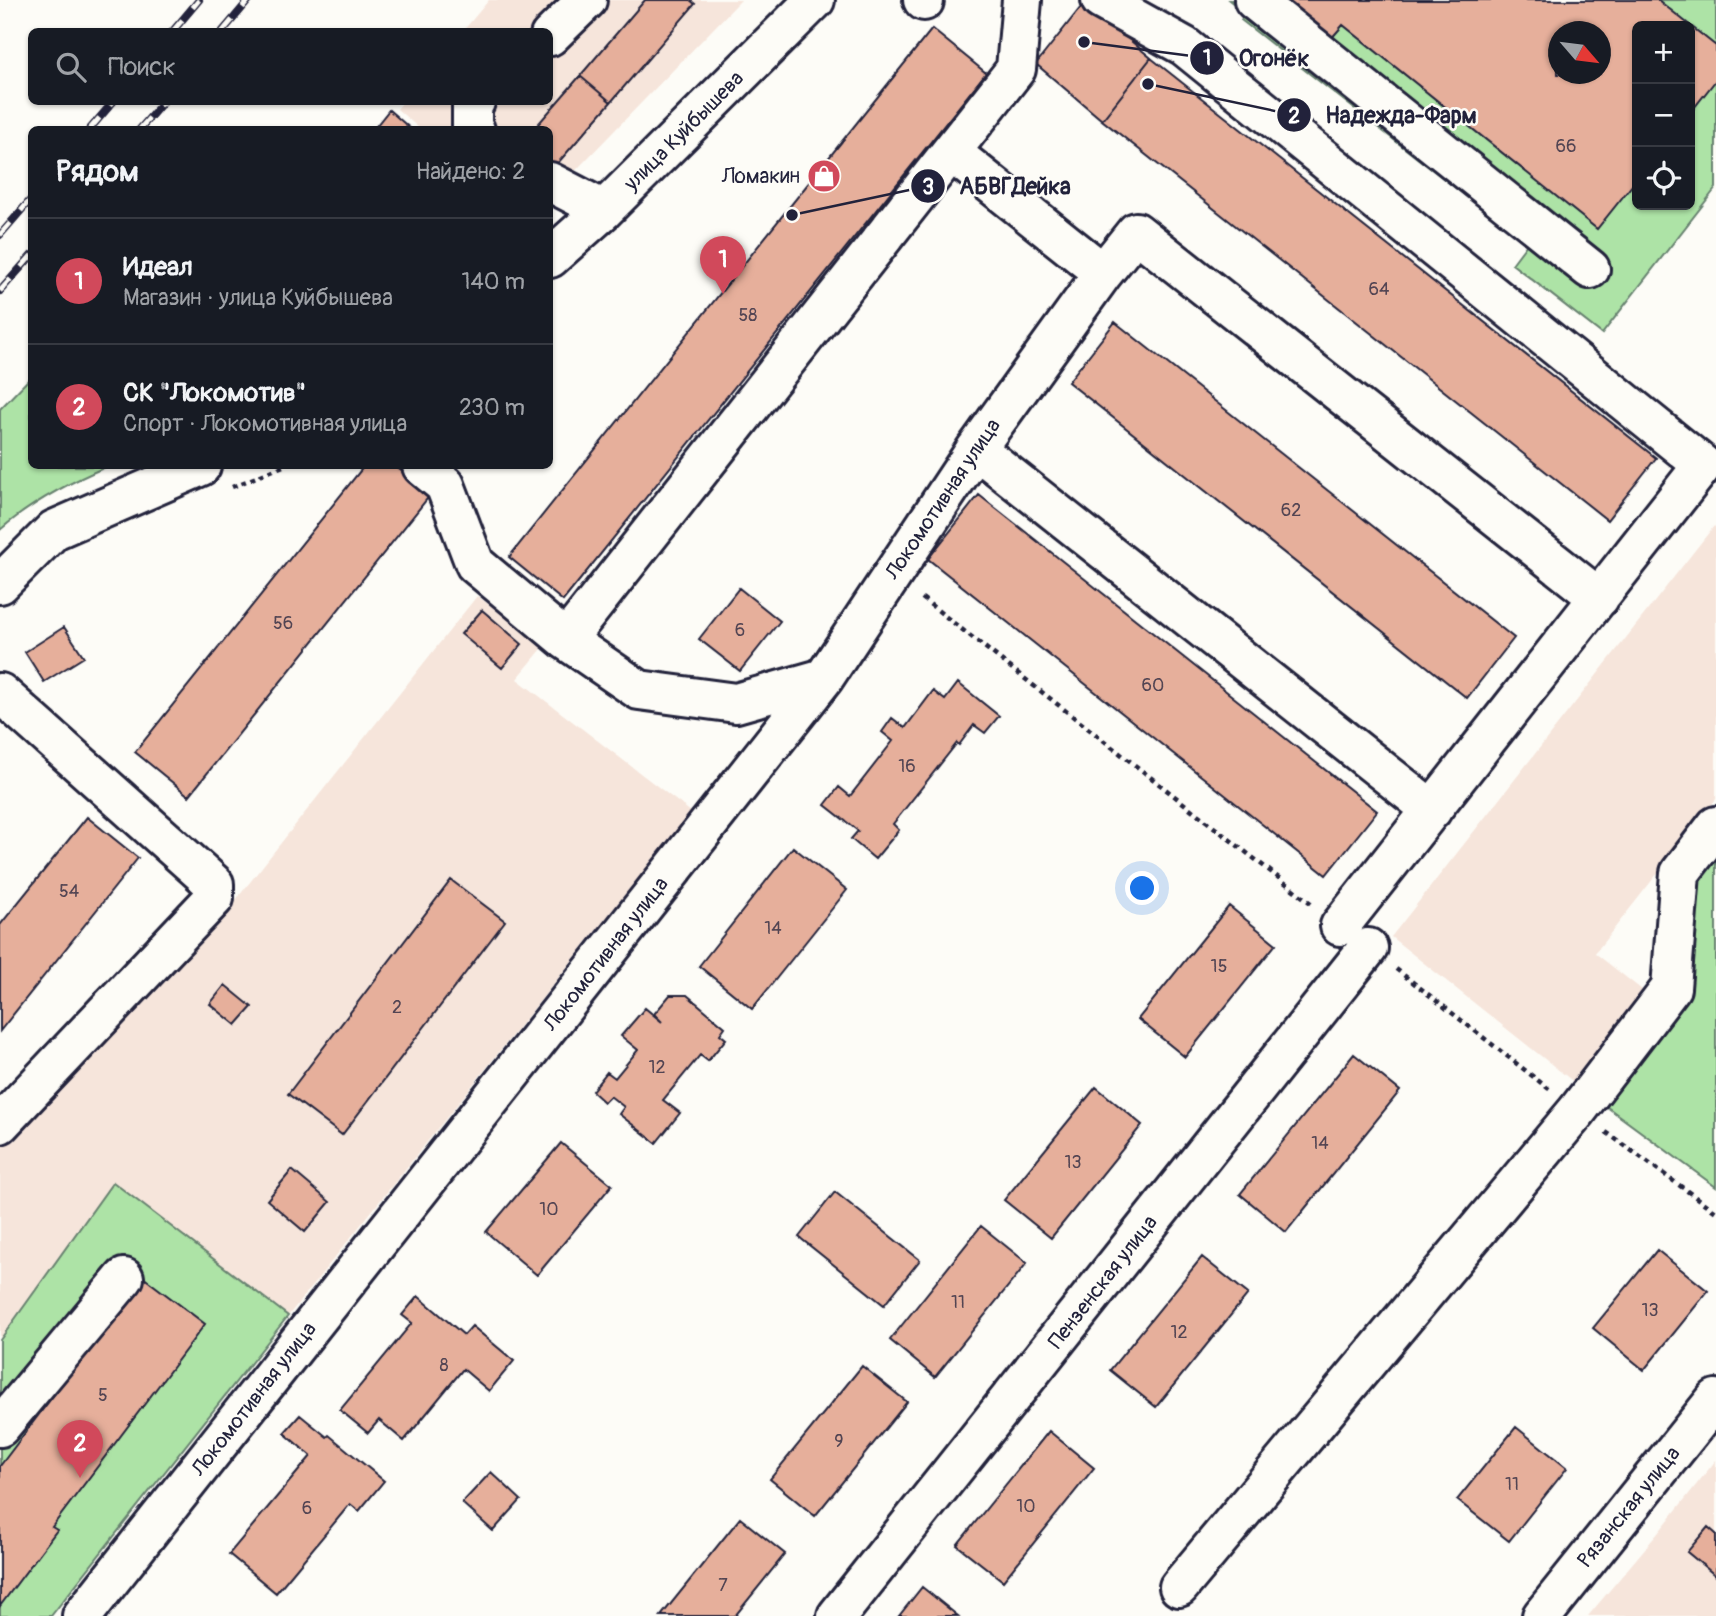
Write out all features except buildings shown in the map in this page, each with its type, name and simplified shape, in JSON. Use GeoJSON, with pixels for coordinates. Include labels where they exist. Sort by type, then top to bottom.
{"type":"FeatureCollection","features":[{"type":"Feature","properties":{"kind":"street"},"geometry":{"type":"LineString","coordinates":[[553,33],[587,0]]}},
{"type":"Feature","properties":{"kind":"street","name":"улица Куйбышева"},"geometry":{"type":"LineString","coordinates":[[553,255],[604,210],[815,0]]}},
{"type":"Feature","properties":{"kind":"street"},"geometry":{"type":"LineString","coordinates":[[566,640],[1016,69],[1022,0]]}},
{"type":"Feature","properties":{"kind":"street","name":"Пензенская улица"},"geometry":{"type":"LineString","coordinates":[[837,1616],[1354,937],[1432,810],[1703,465],[1184,47],[1101,0]]}},
{"type":"Feature","properties":{"kind":"street"},"geometry":{"type":"LineString","coordinates":[[1254,0],[1590,269]]}},
{"type":"Feature","properties":{"kind":"street"},"geometry":{"type":"LineString","coordinates":[[472,105],[472,126]]}},
{"type":"Feature","properties":{"kind":"street"},"geometry":{"type":"LineString","coordinates":[[951,152],[1103,273]]}},
{"type":"Feature","properties":{"kind":"street"},"geometry":{"type":"LineString","coordinates":[[553,184],[604,210]]}},
{"type":"Feature","properties":{"kind":"street","name":"Локомотивная улица"},"geometry":{"type":"LineString","coordinates":[[82,1616],[824,678],[976,449],[1103,273],[1136,232],[1599,598]]}},
{"type":"Feature","properties":{"kind":"street"},"geometry":{"type":"LineString","coordinates":[[976,449],[1432,810]]}},
{"type":"Feature","properties":{"kind":"street"},"geometry":{"type":"LineString","coordinates":[[0,584],[54,530],[194,469]]}},
{"type":"Feature","properties":{"kind":"street"},"geometry":{"type":"LineString","coordinates":[[426,469],[445,485],[475,564],[566,640],[639,690],[736,703],[824,678]]}},
{"type":"Feature","properties":{"kind":"street"},"geometry":{"type":"LineString","coordinates":[[0,693],[214,884],[214,898],[205,909],[0,1124]]}},
{"type":"Feature","properties":{"kind":"street"},"geometry":{"type":"LineString","coordinates":[[1179,1587],[1577,1111],[1671,988],[1680,873],[1716,826]]}},
{"type":"Feature","properties":{"kind":"street"},"geometry":{"type":"LineString","coordinates":[[0,1427],[124,1278]]}},
{"type":"Feature","properties":{"kind":"street","name":"Рязанская улица"},"geometry":{"type":"LineString","coordinates":[[1542,1616],[1716,1399]]}},
{"type":"Feature","properties":{"kind":"path"},"geometry":{"type":"LineString","coordinates":[[892,575],[1577,1111],[1716,1212]]}},
{"type":"Feature","properties":{"kind":"shaded area"},"geometry":{"type":"Polygon","coordinates":[[[489,0],[741,0],[553,194],[553,126],[417,126],[397,109],[400,105],[553,105],[553,28],[466,28],[489,0]]]}},
{"type":"Feature","properties":{"kind":"shaded area"},"geometry":{"type":"Polygon","coordinates":[[[1714,526],[1716,799],[1595,953],[1646,993],[1575,1083],[1391,937],[1714,526]]]}},
{"type":"Feature","properties":{"kind":"shaded area"},"geometry":{"type":"Polygon","coordinates":[[[477,596],[546,644],[517,679],[691,812],[288,1316],[113,1182],[0,1340],[0,1148],[227,911],[477,596]]]}},
{"type":"Feature","properties":{"kind":"shaded area"},"geometry":{"type":"Polygon","coordinates":[[[1716,1460],[1716,1616],[1588,1616],[1658,1533],[1716,1460]]]}},
{"type":"Feature","properties":{"kind":"green space"},"geometry":{"type":"Polygon","coordinates":[[[1229,0],[1716,0],[1716,188],[1602,334],[1512,264],[1527,244],[1241,20],[1245,13],[1229,0]]]}},
{"type":"Feature","properties":{"kind":"green space"},"geometry":{"type":"Polygon","coordinates":[[[28,380],[28,469],[101,469],[51,494],[0,530],[0,409],[28,380]]]}},
{"type":"Feature","properties":{"kind":"green space"},"geometry":{"type":"Polygon","coordinates":[[[1716,845],[1716,1187],[1599,1101],[1684,996],[1694,874],[1716,845]]]}},
{"type":"Feature","properties":{"kind":"green space"},"geometry":{"type":"Polygon","coordinates":[[[113,1182],[288,1316],[51,1616],[0,1616],[0,1340],[113,1182]]]}},
{"type":"Feature","properties":{"kind":"railway"},"geometry":{"type":"LineString","coordinates":[[175,28],[199,0]]}},
{"type":"Feature","properties":{"kind":"railway"},"geometry":{"type":"LineString","coordinates":[[225,28],[249,0]]}},
{"type":"Feature","properties":{"kind":"railway"},"geometry":{"type":"LineString","coordinates":[[92,126],[110,105]]}},
{"type":"Feature","properties":{"kind":"railway"},"geometry":{"type":"LineString","coordinates":[[142,126],[160,105]]}},
{"type":"Feature","properties":{"kind":"railway"},"geometry":{"type":"LineString","coordinates":[[0,235],[28,203]]}},
{"type":"Feature","properties":{"kind":"railway"},"geometry":{"type":"LineString","coordinates":[[0,291],[28,260]]}},
{"type":"Feature","properties":{"kind":"place","name":"Огонёк"},"geometry":{"type":"Point","coordinates":[1084,42]}},
{"type":"Feature","properties":{"kind":"place","name":"Надежда-Фарм"},"geometry":{"type":"Point","coordinates":[1148,84]}},
{"type":"Feature","properties":{"kind":"place","name":"Ломакин"},"geometry":{"type":"Point","coordinates":[824,176]}},
{"type":"Feature","properties":{"kind":"place","name":"АБВГДейка"},"geometry":{"type":"Point","coordinates":[792,215]}},
{"type":"Feature","properties":{"kind":"place","name":"Идеал"},"geometry":{"type":"Point","coordinates":[723,294]}},
{"type":"Feature","properties":{"kind":"place","name":"СК \"Локомотив\""},"geometry":{"type":"Point","coordinates":[80,1478]}}]}
